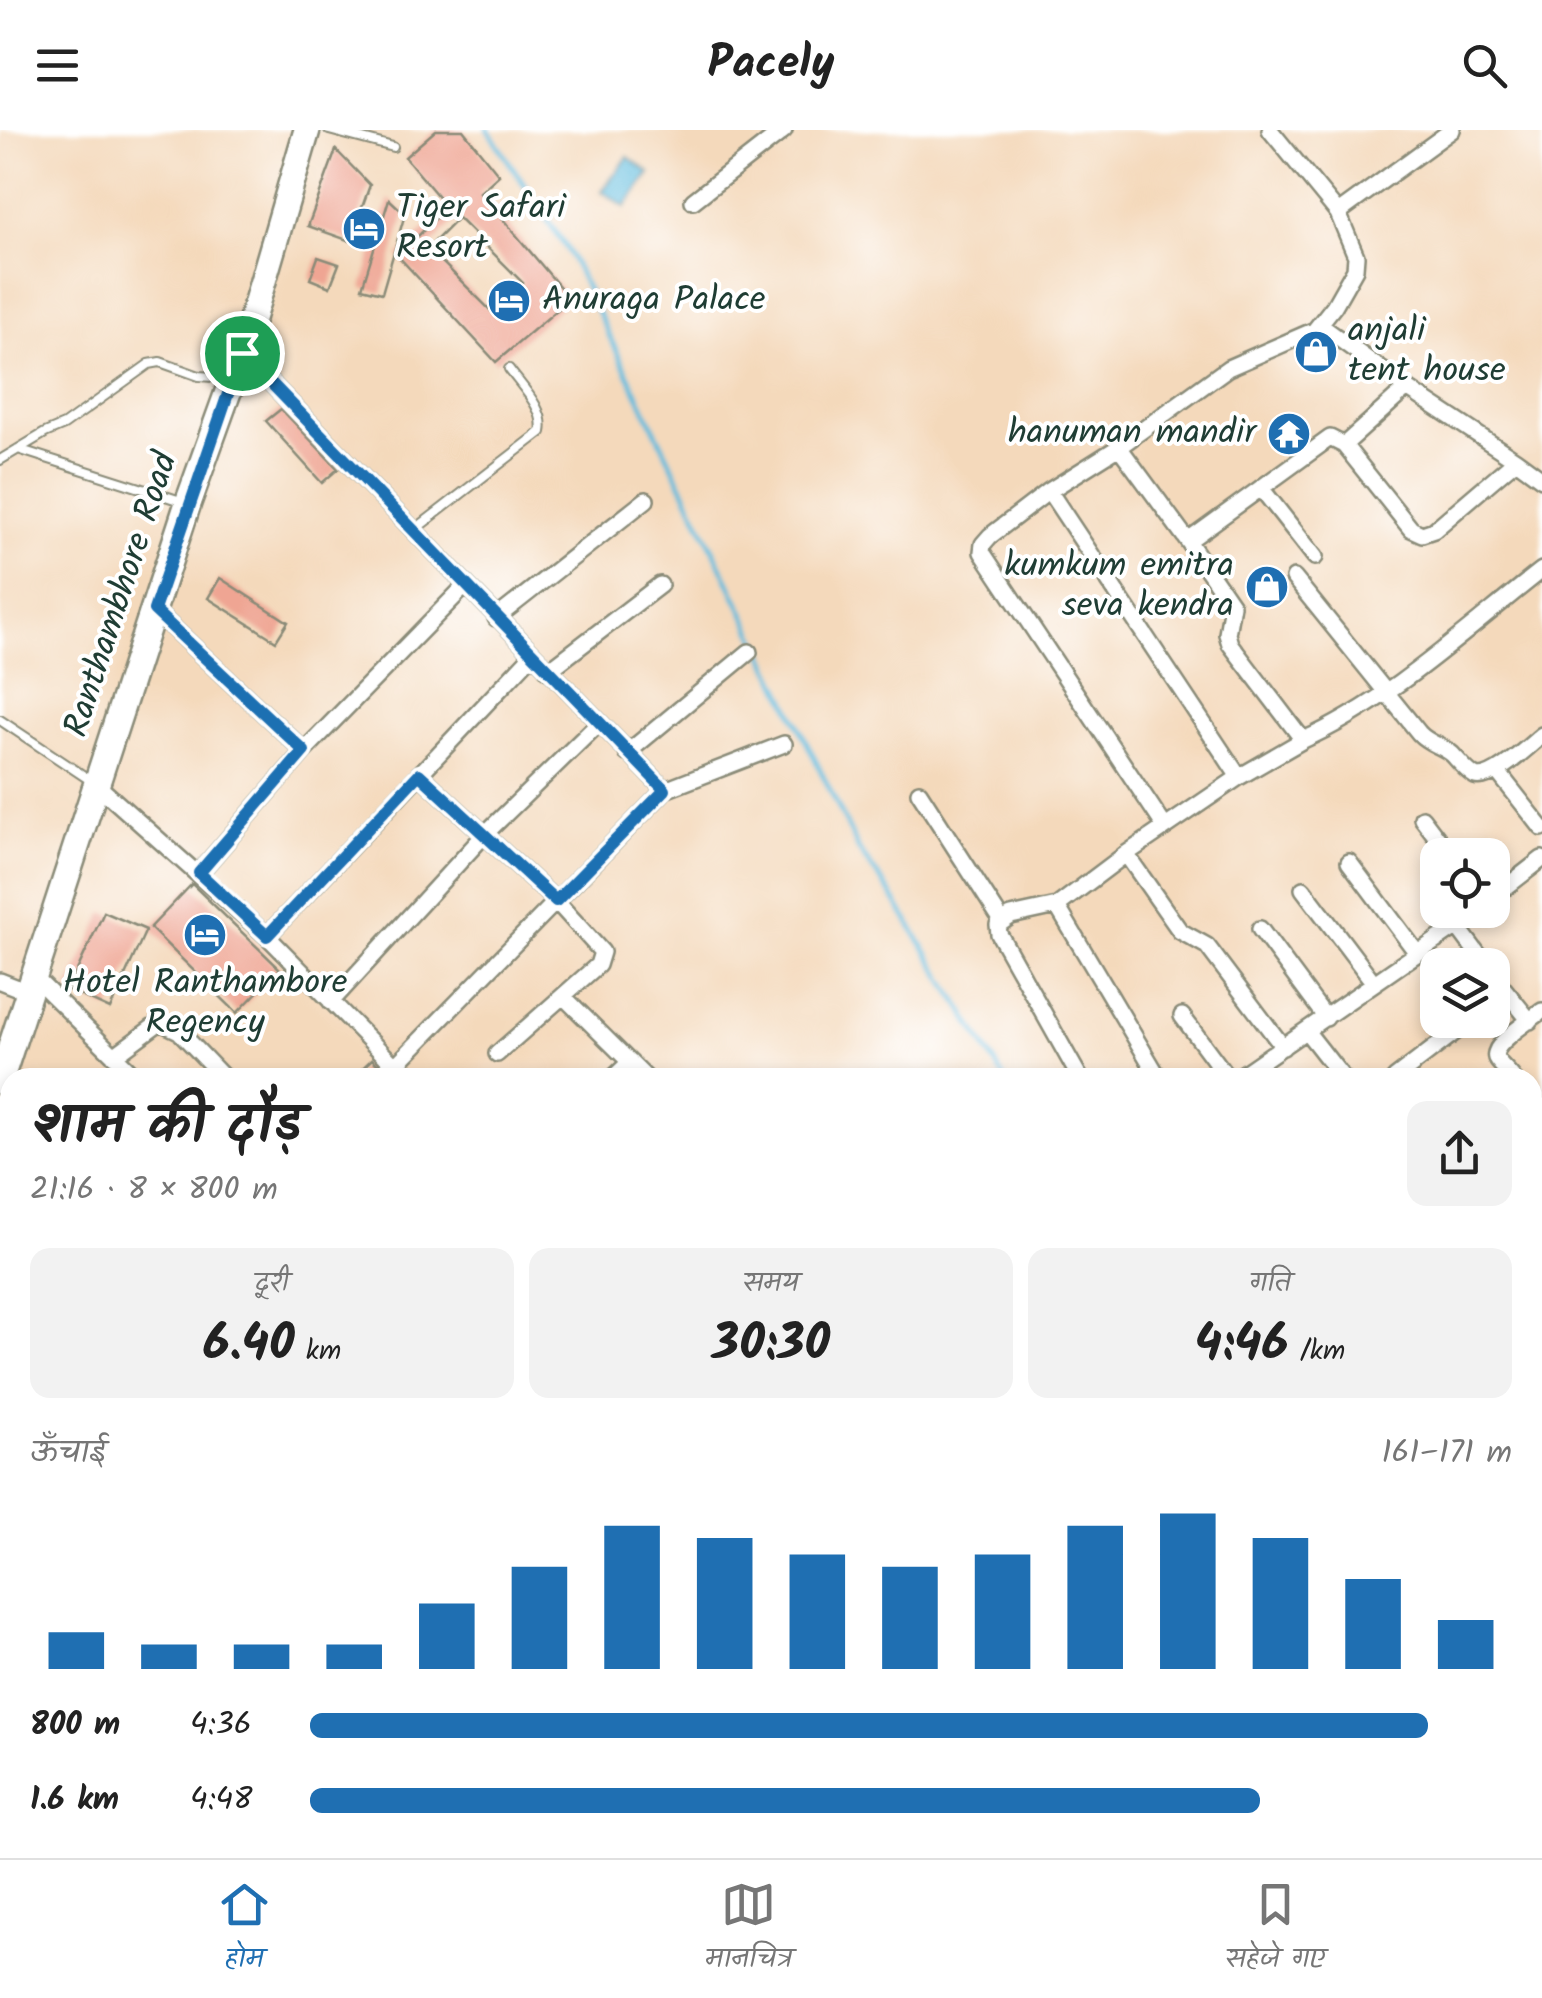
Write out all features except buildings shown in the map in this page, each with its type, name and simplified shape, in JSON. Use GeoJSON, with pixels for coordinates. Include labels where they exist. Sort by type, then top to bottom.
{"type":"FeatureCollection","features":[{"type":"Feature","properties":{"kind":"main road","name":"Ranthambhore Road"},"geometry":{"type":"LineString","coordinates":[[4,1068],[188,503],[242,353],[307,130]]}},
{"type":"Feature","properties":{"kind":"street"},"geometry":{"type":"LineString","coordinates":[[693,201],[784,130]]}},
{"type":"Feature","properties":{"kind":"street"},"geometry":{"type":"LineString","coordinates":[[1165,827],[982,552],[983,544],[1049,491],[1228,368],[1320,325],[1355,269],[1356,256],[1338,213],[1270,130]]}},
{"type":"Feature","properties":{"kind":"street"},"geometry":{"type":"LineString","coordinates":[[1338,213],[1452,130]]}},
{"type":"Feature","properties":{"kind":"street"},"geometry":{"type":"LineString","coordinates":[[1320,325],[1542,479]]}},
{"type":"Feature","properties":{"kind":"street"},"geometry":{"type":"LineString","coordinates":[[242,353],[665,790]]}},
{"type":"Feature","properties":{"kind":"street"},"geometry":{"type":"LineString","coordinates":[[1344,445],[1407,388]]}},
{"type":"Feature","properties":{"kind":"street"},"geometry":{"type":"LineString","coordinates":[[1188,541],[1330,438],[1344,445],[1412,529],[1422,534],[1434,530],[1516,460]]}},
{"type":"Feature","properties":{"kind":"street"},"geometry":{"type":"LineString","coordinates":[[1119,446],[1232,605],[1230,644],[1303,740]]}},
{"type":"Feature","properties":{"kind":"street"},"geometry":{"type":"LineString","coordinates":[[1261,488],[1314,557]]}},
{"type":"Feature","properties":{"kind":"street"},"geometry":{"type":"LineString","coordinates":[[1049,491],[1239,777]]}},
{"type":"Feature","properties":{"kind":"street"},"geometry":{"type":"LineString","coordinates":[[496,618],[646,500]]}},
{"type":"Feature","properties":{"kind":"street"},"geometry":{"type":"LineString","coordinates":[[1074,1068],[999,934],[1002,920],[1056,906],[1239,777],[1404,679],[1542,570]]}},
{"type":"Feature","properties":{"kind":"street"},"geometry":{"type":"LineString","coordinates":[[1294,578],[1428,743],[1448,751],[1474,776],[1484,777],[1497,771],[1542,735]]}},
{"type":"Feature","properties":{"kind":"street"},"geometry":{"type":"LineString","coordinates":[[548,671],[660,585]]}},
{"type":"Feature","properties":{"kind":"street"},"geometry":{"type":"LineString","coordinates":[[199,873],[304,751],[465,586]]}},
{"type":"Feature","properties":{"kind":"street"},"geometry":{"type":"LineString","coordinates":[[154,610],[304,751]]}},
{"type":"Feature","properties":{"kind":"street"},"geometry":{"type":"LineString","coordinates":[[627,753],[750,652]]}},
{"type":"Feature","properties":{"kind":"street"},"geometry":{"type":"LineString","coordinates":[[267,936],[532,655]]}},
{"type":"Feature","properties":{"kind":"street"},"geometry":{"type":"LineString","coordinates":[[331,1002],[486,833],[599,723]]}},
{"type":"Feature","properties":{"kind":"street"},"geometry":{"type":"LineString","coordinates":[[404,1068],[556,901],[665,790],[784,744]]}},
{"type":"Feature","properties":{"kind":"street"},"geometry":{"type":"LineString","coordinates":[[1497,771],[1542,828]]}},
{"type":"Feature","properties":{"kind":"street"},"geometry":{"type":"LineString","coordinates":[[419,774],[556,901],[602,952],[598,965],[497,1054]]}},
{"type":"Feature","properties":{"kind":"street"},"geometry":{"type":"LineString","coordinates":[[96,784],[267,936],[396,1068]]}},
{"type":"Feature","properties":{"kind":"street"},"geometry":{"type":"LineString","coordinates":[[919,792],[1002,920]]}},
{"type":"Feature","properties":{"kind":"street"},"geometry":{"type":"LineString","coordinates":[[1422,818],[1437,838]]}},
{"type":"Feature","properties":{"kind":"street"},"geometry":{"type":"LineString","coordinates":[[1126,854],[1180,931],[1206,946],[1283,1048]]}},
{"type":"Feature","properties":{"kind":"street"},"geometry":{"type":"LineString","coordinates":[[1510,884],[1542,859]]}},
{"type":"Feature","properties":{"kind":"street"},"geometry":{"type":"LineString","coordinates":[[1349,862],[1416,953]]}},
{"type":"Feature","properties":{"kind":"street"},"geometry":{"type":"LineString","coordinates":[[1302,888],[1374,983]]}},
{"type":"Feature","properties":{"kind":"street"},"geometry":{"type":"LineString","coordinates":[[1056,906],[1153,1068]]}},
{"type":"Feature","properties":{"kind":"street"},"geometry":{"type":"LineString","coordinates":[[1253,1068],[1454,928]]}},
{"type":"Feature","properties":{"kind":"street"},"geometry":{"type":"LineString","coordinates":[[1260,929],[1326,1018]]}},
{"type":"Feature","properties":{"kind":"street"},"geometry":{"type":"LineString","coordinates":[[0,981],[31,984],[127,1068]]}},
{"type":"Feature","properties":{"kind":"street"},"geometry":{"type":"LineString","coordinates":[[563,996],[636,1068]]}},
{"type":"Feature","properties":{"kind":"street"},"geometry":{"type":"LineString","coordinates":[[1504,1068],[1496,1058],[1496,1051],[1536,1016],[1510,996]]}},
{"type":"Feature","properties":{"kind":"street"},"geometry":{"type":"LineString","coordinates":[[1182,1016],[1221,1068]]}},
{"type":"Feature","properties":{"kind":"street"},"geometry":{"type":"LineString","coordinates":[[114,1056],[160,1022],[179,1031],[214,1068]]}},
{"type":"Feature","properties":{"kind":"street"},"geometry":{"type":"LineString","coordinates":[[1307,1032],[1335,1068]]}},
{"type":"Feature","properties":{"kind":"street"},"geometry":{"type":"LineString","coordinates":[[1408,1068],[1448,1038]]}},
{"type":"Feature","properties":{"kind":"street"},"geometry":{"type":"LineString","coordinates":[[624,1068],[630,1062]]}},
{"type":"Feature","properties":{"kind":"lane"},"geometry":{"type":"LineString","coordinates":[[329,130],[393,148]]}},
{"type":"Feature","properties":{"kind":"lane"},"geometry":{"type":"LineString","coordinates":[[0,460],[64,425],[149,364],[160,362],[199,376],[232,378]]}},
{"type":"Feature","properties":{"kind":"lane"},"geometry":{"type":"LineString","coordinates":[[412,532],[541,432],[544,420],[539,410],[509,370]]}},
{"type":"Feature","properties":{"kind":"lane"},"geometry":{"type":"LineString","coordinates":[[18,449],[188,503]]}},
{"type":"Feature","properties":{"kind":"lane"},"geometry":{"type":"LineString","coordinates":[[0,720],[96,784]]}},
{"type":"Feature","properties":{"kind":"water"},"geometry":{"type":"Polygon","coordinates":[[[628,157],[650,173],[625,207],[602,191],[628,157]]]}},
{"type":"Feature","properties":{"kind":"waterway"},"geometry":{"type":"LineString","coordinates":[[488,130],[568,251],[860,852],[890,892],[998,1068]]}},
{"type":"Feature","properties":{"kind":"place","name":"Tiger Safari Resort"},"geometry":{"type":"Point","coordinates":[364,229]}},
{"type":"Feature","properties":{"kind":"place","name":"Anuraga Palace"},"geometry":{"type":"Point","coordinates":[509,301]}},
{"type":"Feature","properties":{"kind":"place","name":"anjali tent house"},"geometry":{"type":"Point","coordinates":[1316,352]}},
{"type":"Feature","properties":{"kind":"place","name":"hanuman mandir"},"geometry":{"type":"Point","coordinates":[1289,434]}},
{"type":"Feature","properties":{"kind":"place","name":"kumkum emitra seva kendra"},"geometry":{"type":"Point","coordinates":[1267,587]}},
{"type":"Feature","properties":{"kind":"place","name":"Hotel Ranthambore Regency"},"geometry":{"type":"Point","coordinates":[205,935]}},
{"type":"Feature","properties":{"kind":"route"},"geometry":{"type":"LineString","coordinates":[[242,353],[665,790],[556,901],[419,774],[267,936],[199,873],[304,751],[154,610],[242,353]]}}]}
